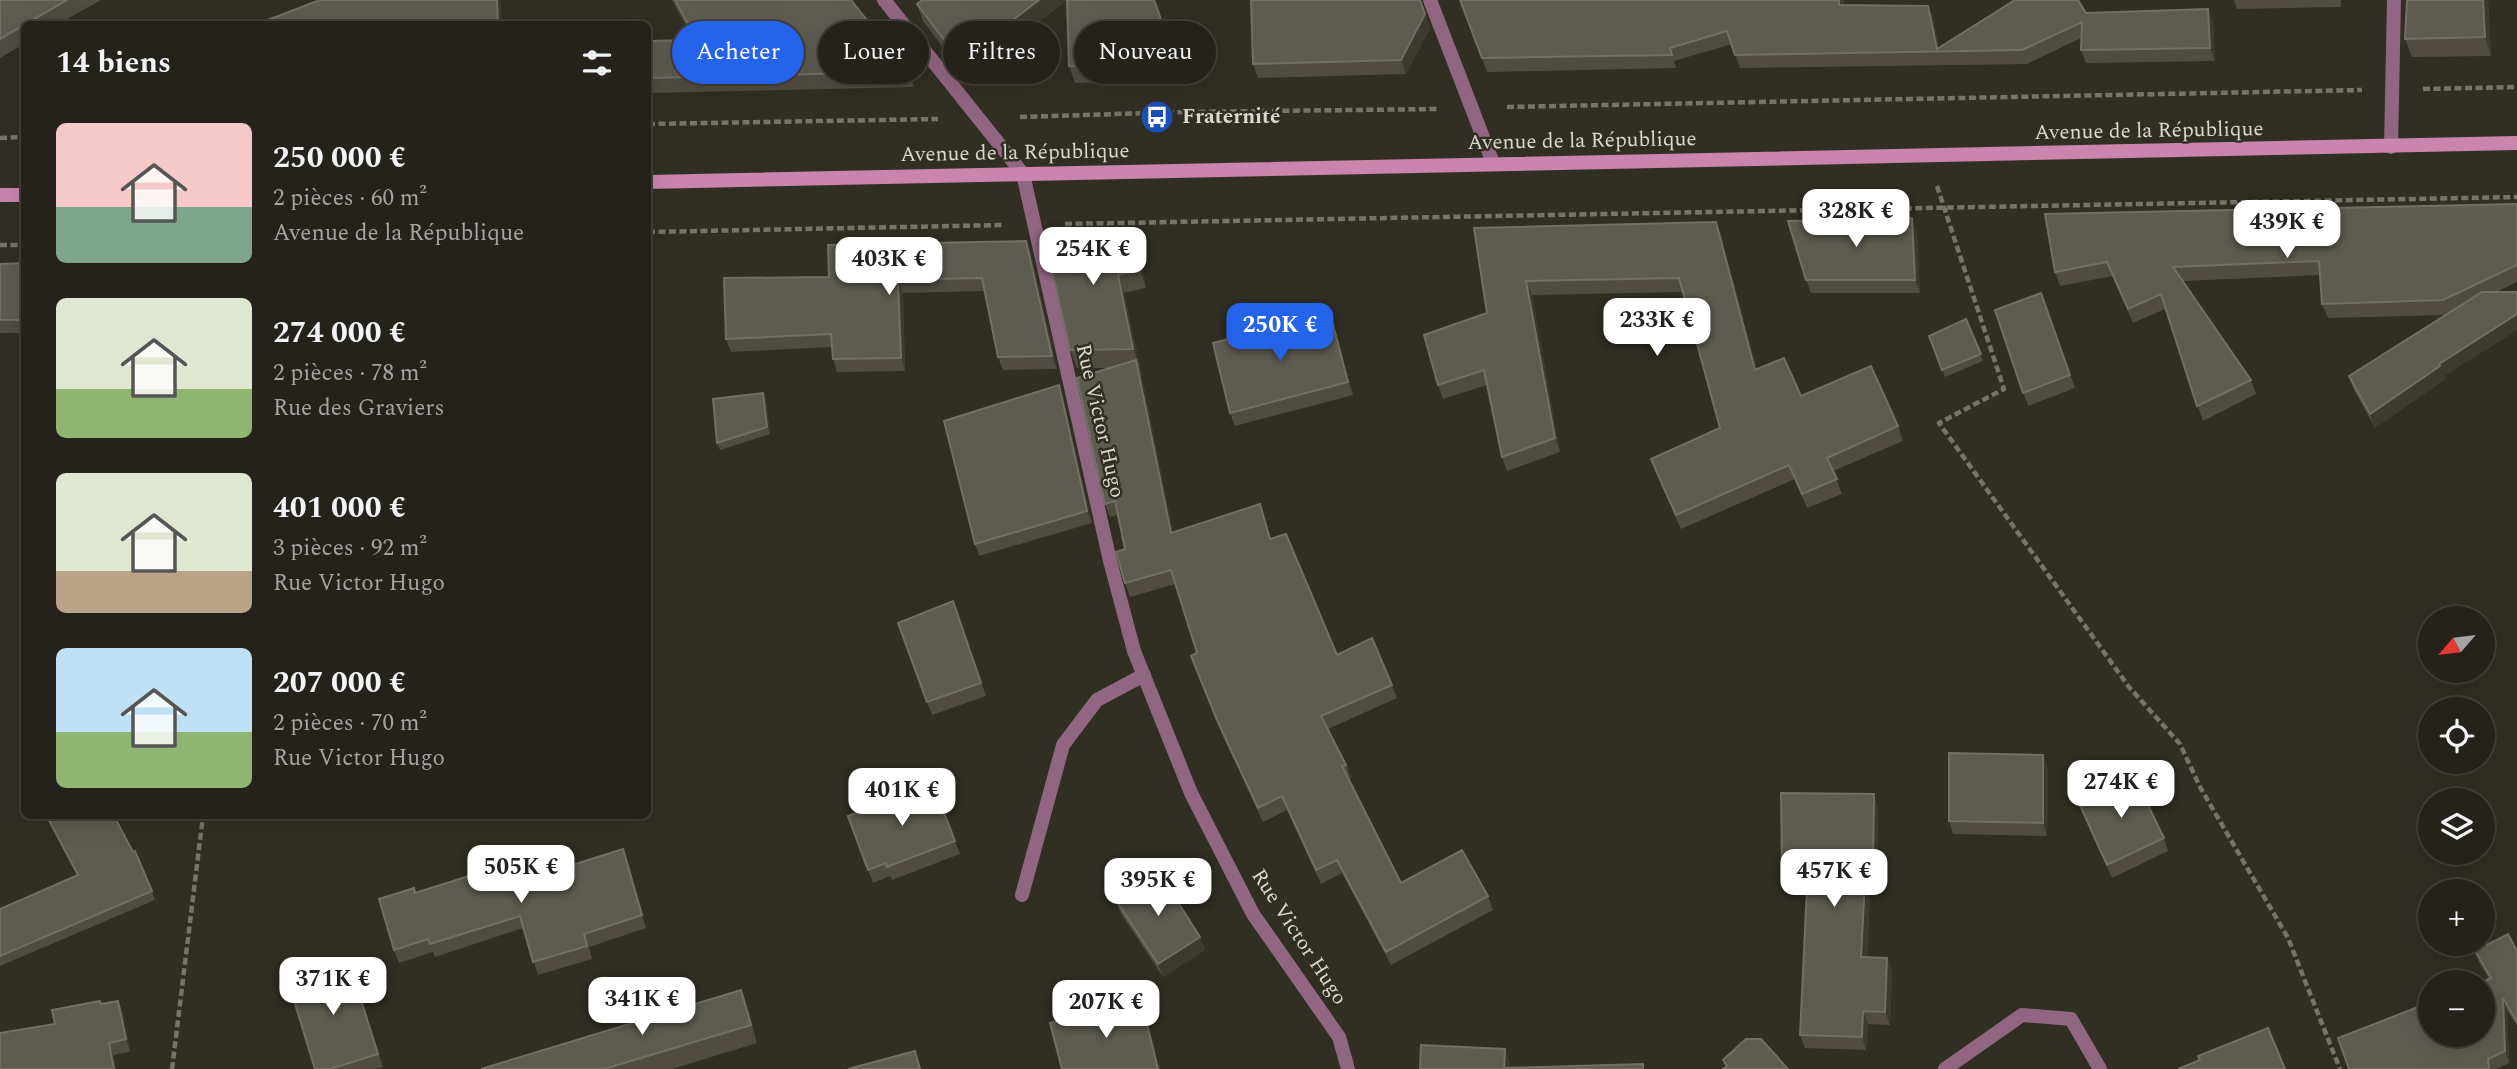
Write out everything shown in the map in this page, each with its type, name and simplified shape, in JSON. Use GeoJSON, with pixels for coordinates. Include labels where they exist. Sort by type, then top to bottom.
{"type":"FeatureCollection","features":[{"type":"Feature","properties":{"kind":"main road","name":"Avenue de la République"},"geometry":{"type":"LineString","coordinates":[[651,182],[2517,143]]}},
{"type":"Feature","properties":{"kind":"main road"},"geometry":{"type":"LineString","coordinates":[[0,195],[21,195]]}},
{"type":"Feature","properties":{"kind":"street"},"geometry":{"type":"LineString","coordinates":[[884,0],[1023,174]]}},
{"type":"Feature","properties":{"kind":"street"},"geometry":{"type":"LineString","coordinates":[[1430,0],[1493,163]]}},
{"type":"Feature","properties":{"kind":"street"},"geometry":{"type":"LineString","coordinates":[[2391,147],[2395,0]]}},
{"type":"Feature","properties":{"kind":"street","name":"Rue Victor Hugo"},"geometry":{"type":"LineString","coordinates":[[1023,174],[1110,561],[1134,651],[1203,817],[1253,914],[1339,1037],[1348,1069]]}},
{"type":"Feature","properties":{"kind":"street"},"geometry":{"type":"LineString","coordinates":[[1022,895],[1063,745],[1097,700],[1144,675]]}},
{"type":"Feature","properties":{"kind":"street"},"geometry":{"type":"LineString","coordinates":[[1945,1069],[2022,1015],[2071,1019],[2100,1069]]}},
{"type":"Feature","properties":{"kind":"path"},"geometry":{"type":"LineString","coordinates":[[651,124],[2517,87]]}},
{"type":"Feature","properties":{"kind":"path"},"geometry":{"type":"LineString","coordinates":[[0,138],[21,137]]}},
{"type":"Feature","properties":{"kind":"path"},"geometry":{"type":"LineString","coordinates":[[1927,156],[2004,389],[1939,423],[2129,687],[2180,744],[2200,787],[2288,938],[2340,1069]]}},
{"type":"Feature","properties":{"kind":"path"},"geometry":{"type":"LineString","coordinates":[[651,232],[2517,197]]}},
{"type":"Feature","properties":{"kind":"path"},"geometry":{"type":"LineString","coordinates":[[0,245],[21,245]]}},
{"type":"Feature","properties":{"kind":"path"},"geometry":{"type":"LineString","coordinates":[[172,1069],[203,819]]}},
{"type":"Feature","properties":{"kind":"building"},"geometry":{"type":"Polygon","coordinates":[[[0,0],[67,0],[31,21],[21,21],[21,27],[0,39],[0,0]]]}},
{"type":"Feature","properties":{"kind":"building"},"geometry":{"type":"Polygon","coordinates":[[[320,0],[497,0],[498,21],[265,21],[320,0]]]}},
{"type":"Feature","properties":{"kind":"building"},"geometry":{"type":"Polygon","coordinates":[[[675,0],[851,0],[868,21],[818,21],[818,74],[804,74],[804,21],[687,21],[675,0]]]}},
{"type":"Feature","properties":{"kind":"building"},"geometry":{"type":"Polygon","coordinates":[[[922,0],[1039,0],[1012,21],[943,21],[943,38],[917,4],[922,0]]]}},
{"type":"Feature","properties":{"kind":"building"},"geometry":{"type":"Polygon","coordinates":[[[1067,0],[1154,0],[1162,21],[1074,21],[1074,66],[1069,66],[1067,0]]]}},
{"type":"Feature","properties":{"kind":"building"},"geometry":{"type":"Polygon","coordinates":[[[1251,0],[1420,0],[1425,14],[1401,60],[1253,64],[1251,0]]]}},
{"type":"Feature","properties":{"kind":"building"},"geometry":{"type":"Polygon","coordinates":[[[1460,0],[1839,0],[1839,5],[1928,6],[1937,49],[2015,0],[2078,0],[2086,13],[2208,9],[2210,48],[2081,50],[2082,22],[2022,50],[1735,55],[1727,31],[1670,48],[1672,55],[1482,58],[1460,0]]]}},
{"type":"Feature","properties":{"kind":"building"},"geometry":{"type":"Polygon","coordinates":[[[2407,0],[2483,0],[2485,37],[2405,39],[2407,0]]]}},
{"type":"Feature","properties":{"kind":"building"},"geometry":{"type":"Polygon","coordinates":[[[651,41],[672,41],[672,77],[651,78],[651,41]]]}},
{"type":"Feature","properties":{"kind":"building"},"geometry":{"type":"Polygon","coordinates":[[[2517,204],[2517,265],[2443,300],[2322,304],[2319,261],[2173,267],[2251,380],[2197,406],[2161,294],[2128,309],[2107,262],[2055,272],[2045,214],[2517,204]]]}},
{"type":"Feature","properties":{"kind":"building"},"geometry":{"type":"Polygon","coordinates":[[[1912,218],[1915,280],[1806,280],[1788,221],[1912,218]]]}},
{"type":"Feature","properties":{"kind":"building"},"geometry":{"type":"Polygon","coordinates":[[[1716,222],[1755,370],[1784,358],[1801,396],[1871,366],[1898,426],[1827,458],[1837,479],[1802,494],[1789,465],[1676,515],[1651,459],[1720,428],[1679,278],[1526,281],[1555,438],[1502,457],[1484,370],[1438,385],[1424,335],[1487,313],[1474,228],[1716,222]]]}},
{"type":"Feature","properties":{"kind":"building"},"geometry":{"type":"Polygon","coordinates":[[[1132,233],[1140,270],[1118,275],[1133,349],[1070,350],[1044,235],[1132,233]]]}},
{"type":"Feature","properties":{"kind":"building"},"geometry":{"type":"Polygon","coordinates":[[[1026,241],[1052,356],[998,357],[982,278],[898,280],[901,358],[833,359],[831,334],[726,339],[724,278],[829,277],[828,245],[1026,241]]]}},
{"type":"Feature","properties":{"kind":"building"},"geometry":{"type":"Polygon","coordinates":[[[21,263],[21,320],[0,320],[0,264],[21,263]]]}},
{"type":"Feature","properties":{"kind":"building"},"geometry":{"type":"Polygon","coordinates":[[[2482,292],[2517,292],[2517,314],[2439,364],[2440,366],[2370,414],[2349,376],[2482,292]]]}},
{"type":"Feature","properties":{"kind":"building"},"geometry":{"type":"Polygon","coordinates":[[[2041,293],[2070,375],[2023,393],[1995,310],[2041,293]]]}},
{"type":"Feature","properties":{"kind":"building"},"geometry":{"type":"Polygon","coordinates":[[[1330,313],[1348,382],[1230,413],[1213,343],[1330,313]]]}},
{"type":"Feature","properties":{"kind":"building"},"geometry":{"type":"Polygon","coordinates":[[[1966,319],[1981,354],[1942,370],[1929,336],[1966,319]]]}},
{"type":"Feature","properties":{"kind":"building"},"geometry":{"type":"Polygon","coordinates":[[[1136,360],[1171,533],[1260,504],[1270,539],[1286,534],[1337,655],[1372,638],[1392,685],[1321,716],[1346,765],[1342,766],[1401,883],[1462,850],[1488,896],[1386,952],[1337,860],[1316,870],[1282,796],[1258,808],[1191,656],[1197,653],[1171,570],[1125,583],[1116,552],[1125,549],[1115,501],[1105,504],[1077,378],[1136,360]]]}},
{"type":"Feature","properties":{"kind":"building"},"geometry":{"type":"Polygon","coordinates":[[[1059,385],[1087,511],[975,544],[944,421],[1059,385]]]}},
{"type":"Feature","properties":{"kind":"building"},"geometry":{"type":"Polygon","coordinates":[[[763,393],[767,427],[717,443],[713,399],[763,393]]]}},
{"type":"Feature","properties":{"kind":"building"},"geometry":{"type":"Polygon","coordinates":[[[953,601],[981,683],[927,702],[898,623],[953,601]]]}},
{"type":"Feature","properties":{"kind":"building"},"geometry":{"type":"Polygon","coordinates":[[[1949,753],[2043,755],[2043,823],[1949,821],[1949,753]]]}},
{"type":"Feature","properties":{"kind":"building"},"geometry":{"type":"Polygon","coordinates":[[[2133,774],[2164,838],[2107,865],[2078,801],[2133,774]]]}},
{"type":"Feature","properties":{"kind":"building"},"geometry":{"type":"Polygon","coordinates":[[[933,784],[955,841],[887,867],[886,863],[868,870],[848,816],[933,784]]]}},
{"type":"Feature","properties":{"kind":"building"},"geometry":{"type":"Polygon","coordinates":[[[1781,793],[1874,794],[1873,862],[1866,862],[1861,957],[1887,958],[1885,1012],[1863,1011],[1862,1037],[1800,1035],[1808,867],[1782,867],[1781,793]]]}},
{"type":"Feature","properties":{"kind":"building"},"geometry":{"type":"Polygon","coordinates":[[[49,819],[116,819],[133,852],[135,851],[152,891],[0,956],[0,909],[78,875],[49,819]]]}},
{"type":"Feature","properties":{"kind":"building"},"geometry":{"type":"Polygon","coordinates":[[[623,849],[642,915],[584,934],[587,946],[533,962],[520,916],[430,944],[428,939],[394,950],[379,899],[414,888],[415,893],[488,870],[492,882],[563,861],[566,867],[623,849]]]}},
{"type":"Feature","properties":{"kind":"building"},"geometry":{"type":"Polygon","coordinates":[[[1158,871],[1200,937],[1158,964],[1115,899],[1158,871]]]}},
{"type":"Feature","properties":{"kind":"building"},"geometry":{"type":"Polygon","coordinates":[[[2508,934],[2517,951],[2517,1022],[2503,998],[2505,1051],[2488,1059],[2489,1069],[2349,1069],[2338,1038],[2418,1007],[2418,1047],[2495,1047],[2495,970],[2486,970],[2478,956],[2495,956],[2495,941],[2508,934]]]}},
{"type":"Feature","properties":{"kind":"building"},"geometry":{"type":"Polygon","coordinates":[[[349,962],[378,1054],[330,1069],[315,1069],[288,981],[349,962]]]}},
{"type":"Feature","properties":{"kind":"building"},"geometry":{"type":"Polygon","coordinates":[[[741,990],[751,1025],[604,1069],[481,1069],[741,990]]]}},
{"type":"Feature","properties":{"kind":"building"},"geometry":{"type":"Polygon","coordinates":[[[1141,1000],[1158,1069],[1062,1069],[1050,1023],[1141,1000]]]}},
{"type":"Feature","properties":{"kind":"building"},"geometry":{"type":"Polygon","coordinates":[[[100,1001],[101,1004],[118,1001],[126,1039],[109,1043],[114,1069],[0,1069],[0,1033],[55,1024],[52,1010],[100,1001]]]}},
{"type":"Feature","properties":{"kind":"building"},"geometry":{"type":"Polygon","coordinates":[[[2268,1028],[2285,1069],[2178,1069],[2200,1060],[2198,1056],[2268,1028]]]}},
{"type":"Feature","properties":{"kind":"building"},"geometry":{"type":"Polygon","coordinates":[[[1746,1039],[1761,1039],[1788,1069],[1723,1069],[1727,1066],[1723,1060],[1746,1039]]]}},
{"type":"Feature","properties":{"kind":"building"},"geometry":{"type":"Polygon","coordinates":[[[1421,1045],[1505,1049],[1504,1068],[1643,1064],[1643,1069],[1420,1069],[1421,1045]]]}},
{"type":"Feature","properties":{"kind":"building"},"geometry":{"type":"Polygon","coordinates":[[[915,1051],[920,1069],[848,1069],[915,1051]]]}},
{"type":"Feature","properties":{"kind":"place","name":"Fraternité"},"geometry":{"type":"Point","coordinates":[1157,117]}}]}
